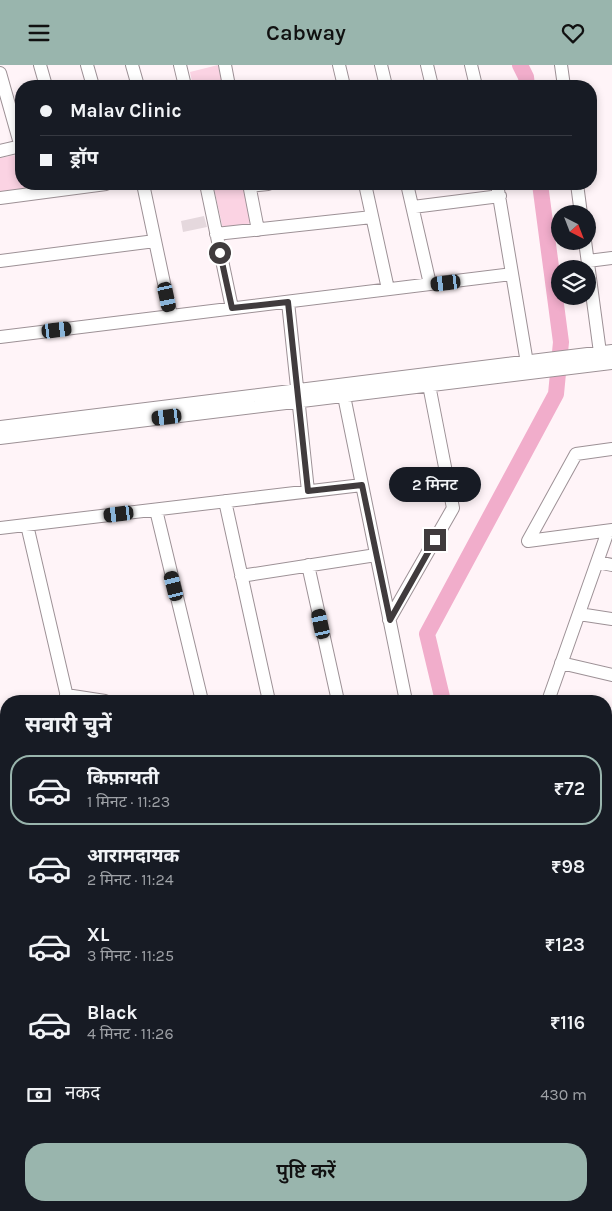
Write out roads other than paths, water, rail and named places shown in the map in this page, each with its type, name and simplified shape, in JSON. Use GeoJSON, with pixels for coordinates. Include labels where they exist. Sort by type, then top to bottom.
{"type":"FeatureCollection","features":[{"type":"Feature","properties":{"kind":"street"},"geometry":{"type":"LineString","coordinates":[[40,65],[44,80]]}},
{"type":"Feature","properties":{"kind":"street"},"geometry":{"type":"LineString","coordinates":[[87,65],[91,80]]}},
{"type":"Feature","properties":{"kind":"street"},"geometry":{"type":"LineString","coordinates":[[132,65],[136,80]]}},
{"type":"Feature","properties":{"kind":"street"},"geometry":{"type":"LineString","coordinates":[[180,65],[184,80]]}},
{"type":"Feature","properties":{"kind":"street"},"geometry":{"type":"LineString","coordinates":[[225,65],[228,80]]}},
{"type":"Feature","properties":{"kind":"street"},"geometry":{"type":"LineString","coordinates":[[339,65],[343,80]]}},
{"type":"Feature","properties":{"kind":"street"},"geometry":{"type":"LineString","coordinates":[[381,65],[385,80]]}},
{"type":"Feature","properties":{"kind":"street"},"geometry":{"type":"LineString","coordinates":[[427,65],[431,80]]}},
{"type":"Feature","properties":{"kind":"street"},"geometry":{"type":"LineString","coordinates":[[471,65],[475,80]]}},
{"type":"Feature","properties":{"kind":"street"},"geometry":{"type":"LineString","coordinates":[[561,65],[563,80]]}},
{"type":"Feature","properties":{"kind":"street"},"geometry":{"type":"LineString","coordinates":[[0,73],[15,126]]}},
{"type":"Feature","properties":{"kind":"street"},"geometry":{"type":"LineString","coordinates":[[0,151],[15,148]]}},
{"type":"Feature","properties":{"kind":"street"},"geometry":{"type":"LineString","coordinates":[[0,198],[61,190]]}},
{"type":"Feature","properties":{"kind":"street"},"geometry":{"type":"LineString","coordinates":[[144,190],[171,316]]}},
{"type":"Feature","properties":{"kind":"street"},"geometry":{"type":"LineString","coordinates":[[207,190],[232,308]]}},
{"type":"Feature","properties":{"kind":"street"},"geometry":{"type":"LineString","coordinates":[[250,190],[258,230]]}},
{"type":"Feature","properties":{"kind":"street"},"geometry":{"type":"LineString","coordinates":[[366,190],[388,289]]}},
{"type":"Feature","properties":{"kind":"street"},"geometry":{"type":"LineString","coordinates":[[408,190],[430,285]]}},
{"type":"Feature","properties":{"kind":"street"},"geometry":{"type":"LineString","coordinates":[[412,207],[499,190],[512,275],[531,367]]}},
{"type":"Feature","properties":{"kind":"street"},"geometry":{"type":"LineString","coordinates":[[578,190],[580,205]]}},
{"type":"Feature","properties":{"kind":"street"},"geometry":{"type":"LineString","coordinates":[[216,234],[372,217]]}},
{"type":"Feature","properties":{"kind":"street"},"geometry":{"type":"LineString","coordinates":[[0,261],[155,241]]}},
{"type":"Feature","properties":{"kind":"street"},"geometry":{"type":"LineString","coordinates":[[596,260],[612,258]]}},
{"type":"Feature","properties":{"kind":"street"},"geometry":{"type":"LineString","coordinates":[[0,337],[512,275]]}},
{"type":"Feature","properties":{"kind":"street"},"geometry":{"type":"LineString","coordinates":[[288,302],[308,491]]}},
{"type":"Feature","properties":{"kind":"street"},"geometry":{"type":"LineString","coordinates":[[0,427],[298,395],[604,357],[595,305]]}},
{"type":"Feature","properties":{"kind":"street"},"geometry":{"type":"LineString","coordinates":[[0,438],[298,395],[344,396],[429,385],[531,367]]}},
{"type":"Feature","properties":{"kind":"street"},"geometry":{"type":"LineString","coordinates":[[390,620],[453,509],[429,385]]}},
{"type":"Feature","properties":{"kind":"street"},"geometry":{"type":"LineString","coordinates":[[344,396],[405,695]]}},
{"type":"Feature","properties":{"kind":"street"},"geometry":{"type":"LineString","coordinates":[[550,695],[597,562],[610,531],[528,541],[576,454],[612,449]]}},
{"type":"Feature","properties":{"kind":"street"},"geometry":{"type":"LineString","coordinates":[[0,528],[362,485]]}},
{"type":"Feature","properties":{"kind":"street"},"geometry":{"type":"LineString","coordinates":[[224,501],[268,695]]}},
{"type":"Feature","properties":{"kind":"street"},"geometry":{"type":"LineString","coordinates":[[156,510],[201,695]]}},
{"type":"Feature","properties":{"kind":"street"},"geometry":{"type":"LineString","coordinates":[[27,525],[66,695]]}},
{"type":"Feature","properties":{"kind":"street"},"geometry":{"type":"LineString","coordinates":[[241,576],[376,555]]}},
{"type":"Feature","properties":{"kind":"street"},"geometry":{"type":"LineString","coordinates":[[597,562],[612,565]]}},
{"type":"Feature","properties":{"kind":"street"},"geometry":{"type":"LineString","coordinates":[[308,565],[337,695]]}},
{"type":"Feature","properties":{"kind":"street"},"geometry":{"type":"LineString","coordinates":[[579,613],[612,619]]}},
{"type":"Feature","properties":{"kind":"street"},"geometry":{"type":"LineString","coordinates":[[561,663],[612,675]]}},
{"type":"Feature","properties":{"kind":"waterway"},"geometry":{"type":"LineString","coordinates":[[520,65],[526,80]]}},
{"type":"Feature","properties":{"kind":"waterway"},"geometry":{"type":"LineString","coordinates":[[442,695],[427,634],[556,394],[561,342],[541,190]]}}]}
